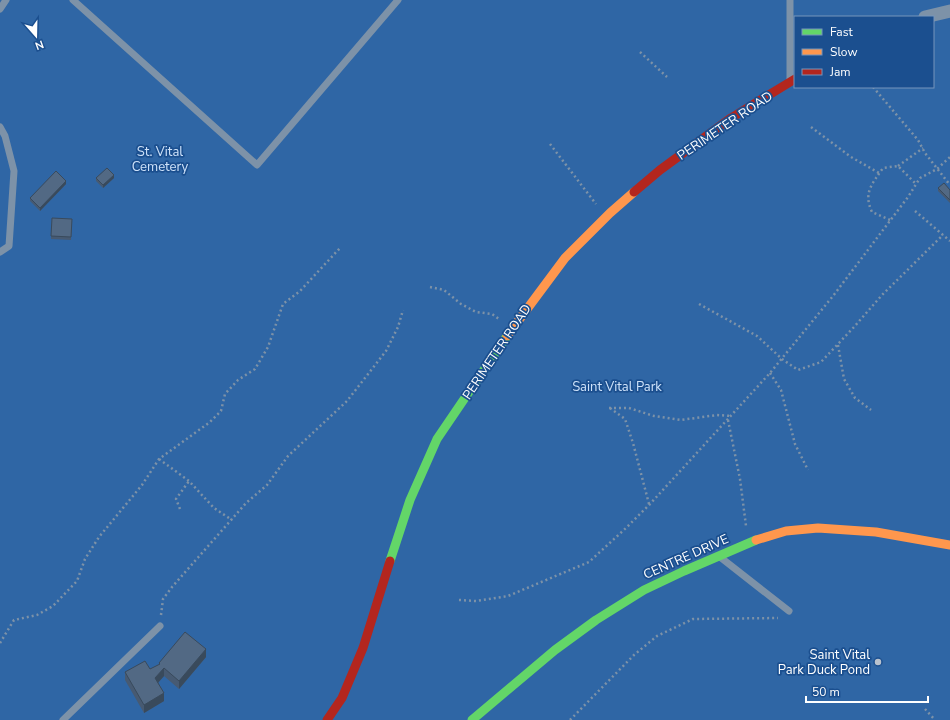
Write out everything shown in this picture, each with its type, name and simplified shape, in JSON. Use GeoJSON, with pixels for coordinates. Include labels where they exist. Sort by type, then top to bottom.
{"type":"FeatureCollection","features":[{"type":"Feature","properties":{"kind":"street"},"geometry":{"type":"LineString","coordinates":[[929,16],[950,11]]}},
{"type":"Feature","properties":{"kind":"street","name":"PERIMETER ROAD"},"geometry":{"type":"LineString","coordinates":[[326,720],[342,698],[363,648],[381,586],[410,500],[437,439],[514,327],[565,258],[606,216],[660,170],[731,118],[793,80]]}},
{"type":"Feature","properties":{"kind":"street","name":"CENTRE DRIVE"},"geometry":{"type":"LineString","coordinates":[[472,720],[555,650],[596,620],[644,590],[750,542],[786,532],[818,528],[876,532],[950,545]]}},
{"type":"Feature","properties":{"kind":"lane"},"geometry":{"type":"LineString","coordinates":[[0,9],[6,0]]}},
{"type":"Feature","properties":{"kind":"lane"},"geometry":{"type":"LineString","coordinates":[[73,0],[257,165],[398,0]]}},
{"type":"Feature","properties":{"kind":"lane"},"geometry":{"type":"LineString","coordinates":[[790,0],[793,80]]}},
{"type":"Feature","properties":{"kind":"lane"},"geometry":{"type":"LineString","coordinates":[[0,127],[14,171],[9,246],[0,252]]}},
{"type":"Feature","properties":{"kind":"lane"},"geometry":{"type":"LineString","coordinates":[[719,556],[789,612]]}},
{"type":"Feature","properties":{"kind":"lane"},"geometry":{"type":"LineString","coordinates":[[63,720],[160,626]]}},
{"type":"Feature","properties":{"kind":"path"},"geometry":{"type":"LineString","coordinates":[[640,52],[667,77]]}},
{"type":"Feature","properties":{"kind":"path"},"geometry":{"type":"LineString","coordinates":[[874,88],[914,134],[950,185]]}},
{"type":"Feature","properties":{"kind":"path"},"geometry":{"type":"LineString","coordinates":[[811,127],[851,157],[879,173]]}},
{"type":"Feature","properties":{"kind":"path"},"geometry":{"type":"LineString","coordinates":[[550,144],[606,216]]}},
{"type":"Feature","properties":{"kind":"path"},"geometry":{"type":"LineString","coordinates":[[890,220],[872,212],[868,204],[868,193],[883,168],[898,166],[923,148]]}},
{"type":"Feature","properties":{"kind":"path"},"geometry":{"type":"LineString","coordinates":[[459,600],[476,601],[508,596],[590,562],[650,504],[732,416],[782,359],[833,296],[920,178],[937,168],[950,157]]}},
{"type":"Feature","properties":{"kind":"path"},"geometry":{"type":"LineString","coordinates":[[898,166],[916,184]]}},
{"type":"Feature","properties":{"kind":"path"},"geometry":{"type":"LineString","coordinates":[[915,211],[950,241]]}},
{"type":"Feature","properties":{"kind":"path"},"geometry":{"type":"LineString","coordinates":[[699,304],[757,336],[782,359],[798,370],[821,362],[882,295],[943,235]]}},
{"type":"Feature","properties":{"kind":"path"},"geometry":{"type":"LineString","coordinates":[[0,643],[14,620],[37,615],[53,606],[77,581],[85,559],[99,537],[142,485],[159,459],[210,422],[220,411],[225,394],[238,380],[255,369],[268,347],[283,304],[300,291],[340,248]]}},
{"type":"Feature","properties":{"kind":"path"},"geometry":{"type":"LineString","coordinates":[[430,287],[444,290],[461,304],[476,312],[492,314],[514,327]]}},
{"type":"Feature","properties":{"kind":"path"},"geometry":{"type":"LineString","coordinates":[[160,626],[163,599],[246,503],[267,485],[288,456],[347,400],[370,373],[386,351],[398,327],[403,310]]}},
{"type":"Feature","properties":{"kind":"path"},"geometry":{"type":"LineString","coordinates":[[838,345],[844,379],[855,398],[871,410]]}},
{"type":"Feature","properties":{"kind":"path"},"geometry":{"type":"LineString","coordinates":[[770,373],[781,390],[795,444],[808,470]]}},
{"type":"Feature","properties":{"kind":"path"},"geometry":{"type":"LineString","coordinates":[[650,504],[625,419],[609,408],[629,408],[654,416],[681,420],[717,415],[732,416]]}},
{"type":"Feature","properties":{"kind":"path"},"geometry":{"type":"LineString","coordinates":[[728,420],[740,479],[744,515],[750,542]]}},
{"type":"Feature","properties":{"kind":"path"},"geometry":{"type":"LineString","coordinates":[[159,459],[189,481],[214,508],[232,520]]}},
{"type":"Feature","properties":{"kind":"path"},"geometry":{"type":"LineString","coordinates":[[180,509],[176,499],[189,481]]}},
{"type":"Feature","properties":{"kind":"path"},"geometry":{"type":"LineString","coordinates":[[572,719],[634,655],[657,636],[693,619],[781,618]]}},
{"type":"Feature","properties":{"kind":"path"},"geometry":{"type":"LineString","coordinates":[[926,709],[935,720]]}},
{"type":"Feature","properties":{"kind":"green space","name":"Saint Vital Park"},"geometry":{"type":"Polygon","coordinates":[[[0,0],[950,0],[950,720],[0,720],[0,0]]]}},
{"type":"Feature","properties":{"kind":"building"},"geometry":{"type":"Polygon","coordinates":[[[107,168],[114,175],[103,185],[96,178],[107,168]]]}},
{"type":"Feature","properties":{"kind":"building"},"geometry":{"type":"Polygon","coordinates":[[[56,171],[66,181],[40,208],[30,198],[56,171]]]}},
{"type":"Feature","properties":{"kind":"building"},"geometry":{"type":"Polygon","coordinates":[[[944,183],[950,190],[950,200],[938,188],[944,183]]]}},
{"type":"Feature","properties":{"kind":"building"},"geometry":{"type":"Polygon","coordinates":[[[52,218],[72,219],[71,237],[51,236],[52,218]]]}},
{"type":"Feature","properties":{"kind":"building"},"geometry":{"type":"Polygon","coordinates":[[[185,632],[206,649],[179,681],[164,668],[155,678],[164,693],[144,705],[125,672],[145,661],[150,669],[160,664],[159,663],[185,632]]]}},
{"type":"Feature","properties":{"kind":"traffic: fast"},"geometry":{"type":"LineString","coordinates":[[390,561],[410,500],[437,439],[507,336]]}},
{"type":"Feature","properties":{"kind":"traffic: fast"},"geometry":{"type":"LineString","coordinates":[[472,720],[555,650],[596,620],[644,590],[756,540]]}},
{"type":"Feature","properties":{"kind":"traffic: slow"},"geometry":{"type":"LineString","coordinates":[[507,336],[565,258],[610,213],[634,192]]}},
{"type":"Feature","properties":{"kind":"traffic: slow"},"geometry":{"type":"LineString","coordinates":[[756,540],[786,531],[818,528],[876,532],[950,545]]}},
{"type":"Feature","properties":{"kind":"traffic: jam"},"geometry":{"type":"LineString","coordinates":[[634,192],[660,170],[731,118],[794,80]]}},
{"type":"Feature","properties":{"kind":"traffic: jam"},"geometry":{"type":"LineString","coordinates":[[327,720],[342,698],[363,648],[390,561]]}},
{"type":"Feature","properties":{"kind":"place","name":"Saint Vital Park Duck Pond"},"geometry":{"type":"Point","coordinates":[878,662]}},
{"type":"Feature","properties":{"kind":"park label","name":"St. Vital Cemetery"},"geometry":{"type":"Point","coordinates":[160,160]}}]}
